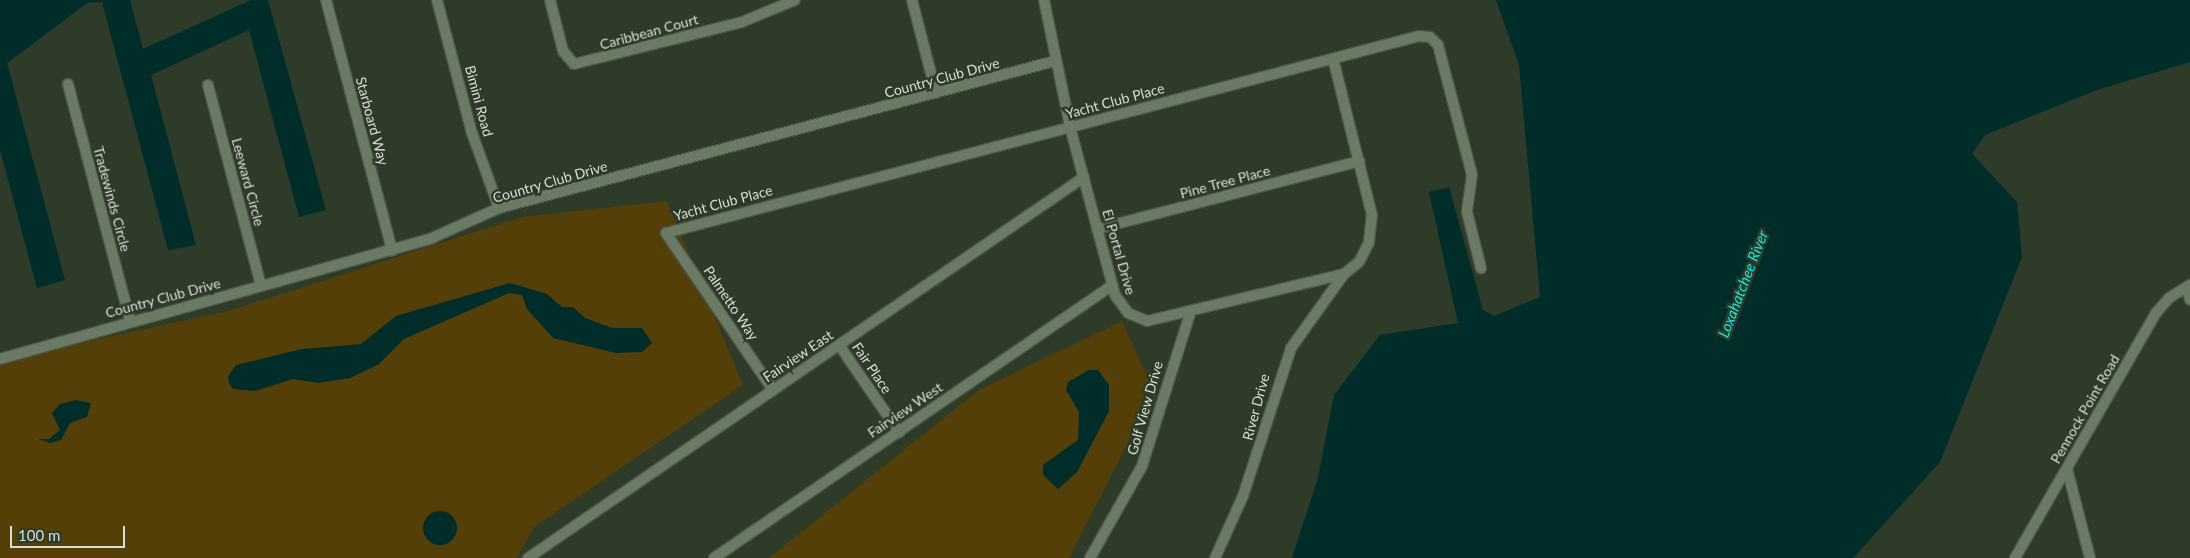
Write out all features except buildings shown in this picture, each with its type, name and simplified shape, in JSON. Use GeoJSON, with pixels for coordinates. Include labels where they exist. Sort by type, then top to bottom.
{"type":"FeatureCollection","features":[{"type":"Feature","properties":{"kind":"street","name":"Starboard Way"},"geometry":{"type":"LineString","coordinates":[[326,0],[392,250]]}},
{"type":"Feature","properties":{"kind":"street","name":"Bimini Road"},"geometry":{"type":"LineString","coordinates":[[438,0],[472,133],[499,208]]}},
{"type":"Feature","properties":{"kind":"street","name":"Caribbean Court"},"geometry":{"type":"LineString","coordinates":[[550,0],[563,51],[574,64],[742,22],[795,0]]}},
{"type":"Feature","properties":{"kind":"street"},"geometry":{"type":"LineString","coordinates":[[912,0],[936,93]]}},
{"type":"Feature","properties":{"kind":"street","name":"El Portal Drive"},"geometry":{"type":"LineString","coordinates":[[1044,0],[1070,127],[1112,285],[1124,309],[1142,320],[1158,322],[1344,274]]}},
{"type":"Feature","properties":{"kind":"street","name":"Yacht Club Place"},"geometry":{"type":"LineString","coordinates":[[666,233],[1419,36],[1435,40],[1472,175],[1467,212],[1481,268]]}},
{"type":"Feature","properties":{"kind":"street"},"geometry":{"type":"LineString","coordinates":[[1333,59],[1372,215],[1367,248],[1355,266],[1344,274]]}},
{"type":"Feature","properties":{"kind":"street","name":"Country Club Drive"},"geometry":{"type":"LineString","coordinates":[[0,358],[392,250],[453,231],[499,208],[1055,61]]}},
{"type":"Feature","properties":{"kind":"street","name":"Tradewinds Circle"},"geometry":{"type":"LineString","coordinates":[[68,84],[130,321]]}},
{"type":"Feature","properties":{"kind":"street","name":"Leeward Circle"},"geometry":{"type":"LineString","coordinates":[[208,85],[261,285]]}},
{"type":"Feature","properties":{"kind":"street","name":"Pine Tree Place"},"geometry":{"type":"LineString","coordinates":[[1097,229],[1359,161]]}},
{"type":"Feature","properties":{"kind":"street","name":"Fairview East"},"geometry":{"type":"LineString","coordinates":[[528,558],[1084,177]]}},
{"type":"Feature","properties":{"kind":"street","name":"Palmetto Way"},"geometry":{"type":"LineString","coordinates":[[666,233],[773,390]]}},
{"type":"Feature","properties":{"kind":"street","name":"River Drive"},"geometry":{"type":"LineString","coordinates":[[1214,558],[1243,496],[1288,354],[1310,316],[1344,274]]}},
{"type":"Feature","properties":{"kind":"street","name":"Fairview West"},"geometry":{"type":"LineString","coordinates":[[714,558],[1112,285]]}},
{"type":"Feature","properties":{"kind":"street"},"geometry":{"type":"LineString","coordinates":[[2188,286],[2190,300]]}},
{"type":"Feature","properties":{"kind":"street","name":"Pennock Point Road"},"geometry":{"type":"LineString","coordinates":[[2015,558],[2156,314],[2188,286]]}},
{"type":"Feature","properties":{"kind":"street","name":"Golf View Drive"},"geometry":{"type":"LineString","coordinates":[[1090,558],[1142,466],[1190,314]]}},
{"type":"Feature","properties":{"kind":"street","name":"Fair Place"},"geometry":{"type":"LineString","coordinates":[[839,345],[898,432]]}},
{"type":"Feature","properties":{"kind":"street"},"geometry":{"type":"LineString","coordinates":[[2066,469],[2090,558]]}},
{"type":"Feature","properties":{"kind":"shaded area"},"geometry":{"type":"Polygon","coordinates":[[[667,201],[743,385],[534,527],[517,558],[0,558],[0,360],[228,311],[522,217],[667,201]]]}},
{"type":"Feature","properties":{"kind":"shaded area"},"geometry":{"type":"Polygon","coordinates":[[[1122,321],[1154,392],[1069,558],[769,558],[979,390],[1122,321]]]}},
{"type":"Feature","properties":{"kind":"water"},"geometry":{"type":"Polygon","coordinates":[[[0,0],[130,0],[143,49],[251,0],[268,0],[326,210],[299,217],[249,30],[151,75],[196,245],[168,250],[102,2],[87,3],[7,63],[65,280],[37,288],[0,150],[0,0]]]}},
{"type":"Feature","properties":{"kind":"water","name":"Loxahatchee River"},"geometry":{"type":"Polygon","coordinates":[[[1496,0],[2190,0],[2190,62],[2097,90],[1985,135],[1972,154],[2017,202],[2022,257],[1940,462],[1853,558],[1292,558],[1318,478],[1334,395],[1380,335],[1458,323],[1429,192],[1449,187],[1483,310],[1494,316],[1540,297],[1519,65],[1496,0]]]}},
{"type":"Feature","properties":{"kind":"water"},"geometry":{"type":"Polygon","coordinates":[[[510,283],[547,294],[562,307],[573,307],[585,318],[612,328],[642,328],[652,343],[642,352],[616,353],[553,338],[527,309],[522,295],[509,293],[404,339],[379,364],[350,378],[319,383],[293,379],[255,391],[233,389],[229,383],[228,377],[236,365],[302,349],[361,344],[396,316],[510,283]]]}},
{"type":"Feature","properties":{"kind":"water"},"geometry":{"type":"Polygon","coordinates":[[[1089,370],[1098,370],[1109,385],[1109,411],[1077,472],[1058,489],[1043,475],[1043,465],[1078,440],[1079,412],[1066,390],[1068,382],[1089,370]]]}},
{"type":"Feature","properties":{"kind":"water"},"geometry":{"type":"Polygon","coordinates":[[[76,400],[91,403],[87,417],[70,423],[61,440],[50,443],[38,439],[49,439],[60,430],[52,413],[60,404],[76,400]]]}},
{"type":"Feature","properties":{"kind":"water"},"geometry":{"type":"Polygon","coordinates":[[[440,511],[452,516],[457,528],[452,540],[440,545],[428,540],[423,528],[428,516],[440,511]]]}}]}
